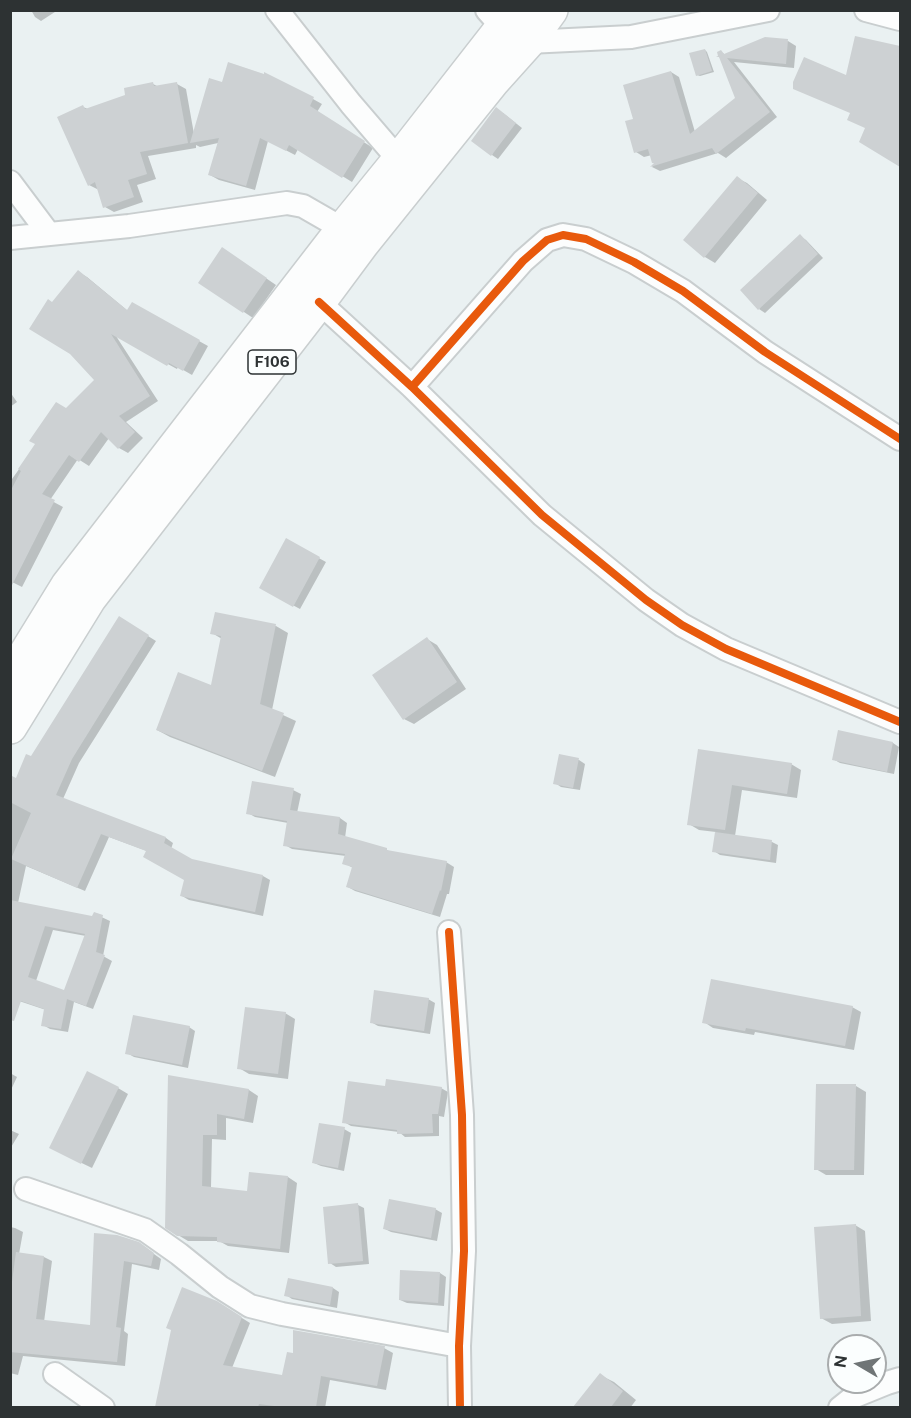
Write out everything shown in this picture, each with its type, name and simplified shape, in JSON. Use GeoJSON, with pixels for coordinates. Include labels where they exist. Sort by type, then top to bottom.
{"type":"FeatureCollection","features":[{"type":"Feature","properties":{"kind":"main road","name":"F106"},"geometry":{"type":"LineString","coordinates":[[10,679],[68,585],[343,229],[508,23],[551,10]]}},
{"type":"Feature","properties":{"kind":"main road","name":"F106"},"geometry":{"type":"LineString","coordinates":[[10,727],[89,599],[320,302],[362,244],[486,90],[508,23]]}},
{"type":"Feature","properties":{"kind":"street"},"geometry":{"type":"LineString","coordinates":[[277,10],[351,104],[399,160]]}},
{"type":"Feature","properties":{"kind":"street"},"geometry":{"type":"LineString","coordinates":[[508,23],[631,37],[768,10]]}},
{"type":"Feature","properties":{"kind":"street"},"geometry":{"type":"LineString","coordinates":[[866,10],[900,19]]}},
{"type":"Feature","properties":{"kind":"street"},"geometry":{"type":"LineString","coordinates":[[10,182],[49,234]]}},
{"type":"Feature","properties":{"kind":"street"},"geometry":{"type":"LineString","coordinates":[[10,238],[129,226],[287,203],[303,206],[343,229]]}},
{"type":"Feature","properties":{"kind":"street"},"geometry":{"type":"LineString","coordinates":[[412,387],[523,261],[547,240],[563,235],[586,239],[634,262],[683,291],[765,352],[900,439]]}},
{"type":"Feature","properties":{"kind":"street"},"geometry":{"type":"LineString","coordinates":[[320,302],[412,387],[542,515],[646,600],[682,625],[726,649],[900,722]]}},
{"type":"Feature","properties":{"kind":"street"},"geometry":{"type":"LineString","coordinates":[[449,932],[462,1127],[464,1251],[459,1346],[460,1407]]}},
{"type":"Feature","properties":{"kind":"street"},"geometry":{"type":"LineString","coordinates":[[26,1189],[145,1230],[220,1287],[250,1305],[282,1314],[459,1346]]}},
{"type":"Feature","properties":{"kind":"street"},"geometry":{"type":"LineString","coordinates":[[55,1374],[103,1407]]}},
{"type":"Feature","properties":{"kind":"street"},"geometry":{"type":"LineString","coordinates":[[840,1407],[855,1396],[900,1379]]}},
{"type":"Feature","properties":{"kind":"building"},"geometry":{"type":"Polygon","coordinates":[[[855,36],[900,46],[900,167],[859,142],[865,128],[847,120],[850,113],[793,89],[793,82],[804,57],[846,75],[855,36]]]}},
{"type":"Feature","properties":{"kind":"building"},"geometry":{"type":"Polygon","coordinates":[[[765,37],[788,39],[786,64],[727,58],[770,112],[716,154],[712,148],[650,167],[654,163],[652,163],[648,149],[634,153],[625,121],[633,119],[623,85],[671,71],[690,134],[735,98],[719,57],[716,57],[717,52],[721,50],[724,54],[765,37]]]}},
{"type":"Feature","properties":{"kind":"building"},"geometry":{"type":"Polygon","coordinates":[[[705,49],[712,71],[696,76],[689,53],[705,49]]]}},
{"type":"Feature","properties":{"kind":"building"},"geometry":{"type":"Polygon","coordinates":[[[228,62],[264,74],[264,72],[314,97],[310,106],[365,141],[342,178],[289,145],[286,151],[260,138],[246,186],[208,175],[219,138],[190,143],[209,78],[222,82],[228,62]]]}},
{"type":"Feature","properties":{"kind":"building"},"geometry":{"type":"Polygon","coordinates":[[[153,82],[154,86],[177,82],[188,143],[140,152],[147,174],[128,180],[134,197],[103,208],[95,182],[88,186],[57,117],[83,105],[85,109],[125,95],[124,88],[153,82]]]}},
{"type":"Feature","properties":{"kind":"building"},"geometry":{"type":"Polygon","coordinates":[[[496,107],[516,123],[491,156],[471,141],[496,107]]]}},
{"type":"Feature","properties":{"kind":"building"},"geometry":{"type":"Polygon","coordinates":[[[737,176],[758,193],[704,258],[683,240],[737,176]]]}},
{"type":"Feature","properties":{"kind":"building"},"geometry":{"type":"Polygon","coordinates":[[[800,234],[818,254],[758,310],[740,290],[800,234]]]}},
{"type":"Feature","properties":{"kind":"building"},"geometry":{"type":"Polygon","coordinates":[[[222,247],[267,278],[243,313],[198,283],[222,247]]]}},
{"type":"Feature","properties":{"kind":"building"},"geometry":{"type":"Polygon","coordinates":[[[78,270],[127,310],[132,302],[200,340],[183,371],[169,363],[167,366],[111,334],[150,396],[119,416],[135,432],[118,449],[101,432],[79,462],[69,455],[42,494],[55,500],[10,589],[10,492],[21,471],[18,469],[35,444],[29,441],[56,402],[66,408],[94,380],[70,354],[29,329],[48,299],[52,302],[78,270]]]}},
{"type":"Feature","properties":{"kind":"building"},"geometry":{"type":"Polygon","coordinates":[[[286,538],[320,557],[293,607],[259,588],[286,538]]]}},
{"type":"Feature","properties":{"kind":"building"},"geometry":{"type":"Polygon","coordinates":[[[215,612],[276,624],[260,704],[284,713],[262,771],[156,730],[178,672],[211,685],[221,636],[210,634],[215,612]]]}},
{"type":"Feature","properties":{"kind":"building"},"geometry":{"type":"Polygon","coordinates":[[[119,616],[149,635],[72,759],[56,795],[166,837],[164,843],[192,859],[263,875],[255,912],[180,896],[184,880],[143,857],[146,851],[101,834],[77,888],[11,859],[31,813],[10,802],[10,775],[16,778],[26,754],[31,756],[119,616]]]}},
{"type":"Feature","properties":{"kind":"building"},"geometry":{"type":"Polygon","coordinates":[[[427,637],[457,682],[403,720],[372,675],[427,637]]]}},
{"type":"Feature","properties":{"kind":"building"},"geometry":{"type":"Polygon","coordinates":[[[838,730],[893,742],[887,772],[832,760],[838,730]]]}},
{"type":"Feature","properties":{"kind":"building"},"geometry":{"type":"Polygon","coordinates":[[[698,749],[792,763],[787,794],[732,785],[725,830],[687,825],[698,749]]]}},
{"type":"Feature","properties":{"kind":"building"},"geometry":{"type":"Polygon","coordinates":[[[559,754],[579,758],[573,788],[553,784],[559,754]]]}},
{"type":"Feature","properties":{"kind":"building"},"geometry":{"type":"Polygon","coordinates":[[[252,781],[294,788],[290,810],[340,817],[338,834],[387,848],[387,850],[447,861],[441,891],[432,914],[346,887],[352,867],[342,864],[345,854],[283,846],[287,821],[246,814],[252,781]]]}},
{"type":"Feature","properties":{"kind":"building"},"geometry":{"type":"Polygon","coordinates":[[[715,832],[772,840],[770,860],[712,852],[715,832]]]}},
{"type":"Feature","properties":{"kind":"building"},"geometry":{"type":"Polygon","coordinates":[[[10,900],[92,916],[94,912],[103,915],[96,952],[105,955],[86,1006],[67,999],[61,1029],[41,1026],[44,1009],[21,1001],[14,1021],[10,1020],[10,900]],[[45,926],[28,977],[64,990],[85,934],[45,926]]]}},
{"type":"Feature","properties":{"kind":"building"},"geometry":{"type":"Polygon","coordinates":[[[711,979],[853,1006],[845,1046],[746,1028],[745,1031],[702,1023],[711,979]]]}},
{"type":"Feature","properties":{"kind":"building"},"geometry":{"type":"Polygon","coordinates":[[[374,990],[429,998],[424,1031],[370,1023],[374,990]]]}},
{"type":"Feature","properties":{"kind":"building"},"geometry":{"type":"Polygon","coordinates":[[[245,1007],[286,1012],[278,1074],[237,1069],[245,1007]]]}},
{"type":"Feature","properties":{"kind":"building"},"geometry":{"type":"Polygon","coordinates":[[[133,1015],[190,1026],[182,1065],[125,1054],[133,1015]]]}},
{"type":"Feature","properties":{"kind":"building"},"geometry":{"type":"Polygon","coordinates":[[[87,1071],[119,1087],[81,1164],[49,1148],[87,1071]]]}},
{"type":"Feature","properties":{"kind":"building"},"geometry":{"type":"Polygon","coordinates":[[[168,1075],[249,1089],[244,1119],[217,1114],[217,1135],[203,1135],[202,1186],[247,1191],[249,1172],[288,1176],[280,1249],[217,1242],[217,1237],[177,1236],[165,1228],[168,1075]]]}},
{"type":"Feature","properties":{"kind":"building"},"geometry":{"type":"Polygon","coordinates":[[[386,1079],[442,1087],[438,1114],[432,1114],[433,1133],[397,1134],[397,1130],[342,1123],[348,1081],[385,1086],[386,1079]]]}},
{"type":"Feature","properties":{"kind":"building"},"geometry":{"type":"Polygon","coordinates":[[[816,1084],[856,1084],[854,1170],[814,1170],[816,1084]]]}},
{"type":"Feature","properties":{"kind":"building"},"geometry":{"type":"Polygon","coordinates":[[[319,1123],[345,1127],[338,1168],[312,1163],[319,1123]]]}},
{"type":"Feature","properties":{"kind":"building"},"geometry":{"type":"Polygon","coordinates":[[[389,1199],[436,1208],[431,1238],[383,1229],[389,1199]]]}},
{"type":"Feature","properties":{"kind":"building"},"geometry":{"type":"Polygon","coordinates":[[[358,1203],[363,1261],[328,1264],[323,1207],[358,1203]]]}},
{"type":"Feature","properties":{"kind":"building"},"geometry":{"type":"Polygon","coordinates":[[[856,1224],[861,1316],[820,1319],[814,1227],[856,1224]]]}},
{"type":"Feature","properties":{"kind":"building"},"geometry":{"type":"Polygon","coordinates":[[[94,1233],[117,1235],[139,1242],[154,1253],[151,1266],[124,1261],[116,1327],[121,1328],[117,1362],[10,1352],[10,1297],[16,1252],[44,1256],[36,1319],[90,1325],[94,1233]]]}},
{"type":"Feature","properties":{"kind":"building"},"geometry":{"type":"Polygon","coordinates":[[[400,1270],[440,1272],[438,1303],[399,1300],[400,1270]]]}},
{"type":"Feature","properties":{"kind":"building"},"geometry":{"type":"Polygon","coordinates":[[[288,1278],[333,1287],[330,1305],[284,1296],[288,1278]]]}},
{"type":"Feature","properties":{"kind":"building"},"geometry":{"type":"Polygon","coordinates":[[[182,1287],[217,1301],[242,1317],[223,1365],[282,1375],[287,1352],[293,1353],[293,1330],[385,1346],[377,1386],[321,1376],[316,1407],[259,1404],[258,1407],[155,1407],[171,1330],[166,1328],[182,1287]]]}},
{"type":"Feature","properties":{"kind":"building"},"geometry":{"type":"Polygon","coordinates":[[[600,1373],[623,1391],[611,1407],[573,1407],[600,1373]]]}},
{"type":"Feature","properties":{"kind":"cycle path"},"geometry":{"type":"LineString","coordinates":[[412,387],[523,261],[547,240],[563,235],[586,239],[634,262],[683,291],[765,352],[900,439]]}},
{"type":"Feature","properties":{"kind":"cycle path"},"geometry":{"type":"LineString","coordinates":[[319,302],[412,387],[542,515],[646,600],[682,625],[726,649],[900,722]]}},
{"type":"Feature","properties":{"kind":"cycle path"},"geometry":{"type":"LineString","coordinates":[[449,932],[462,1115],[464,1251],[459,1346],[460,1408]]}}]}
